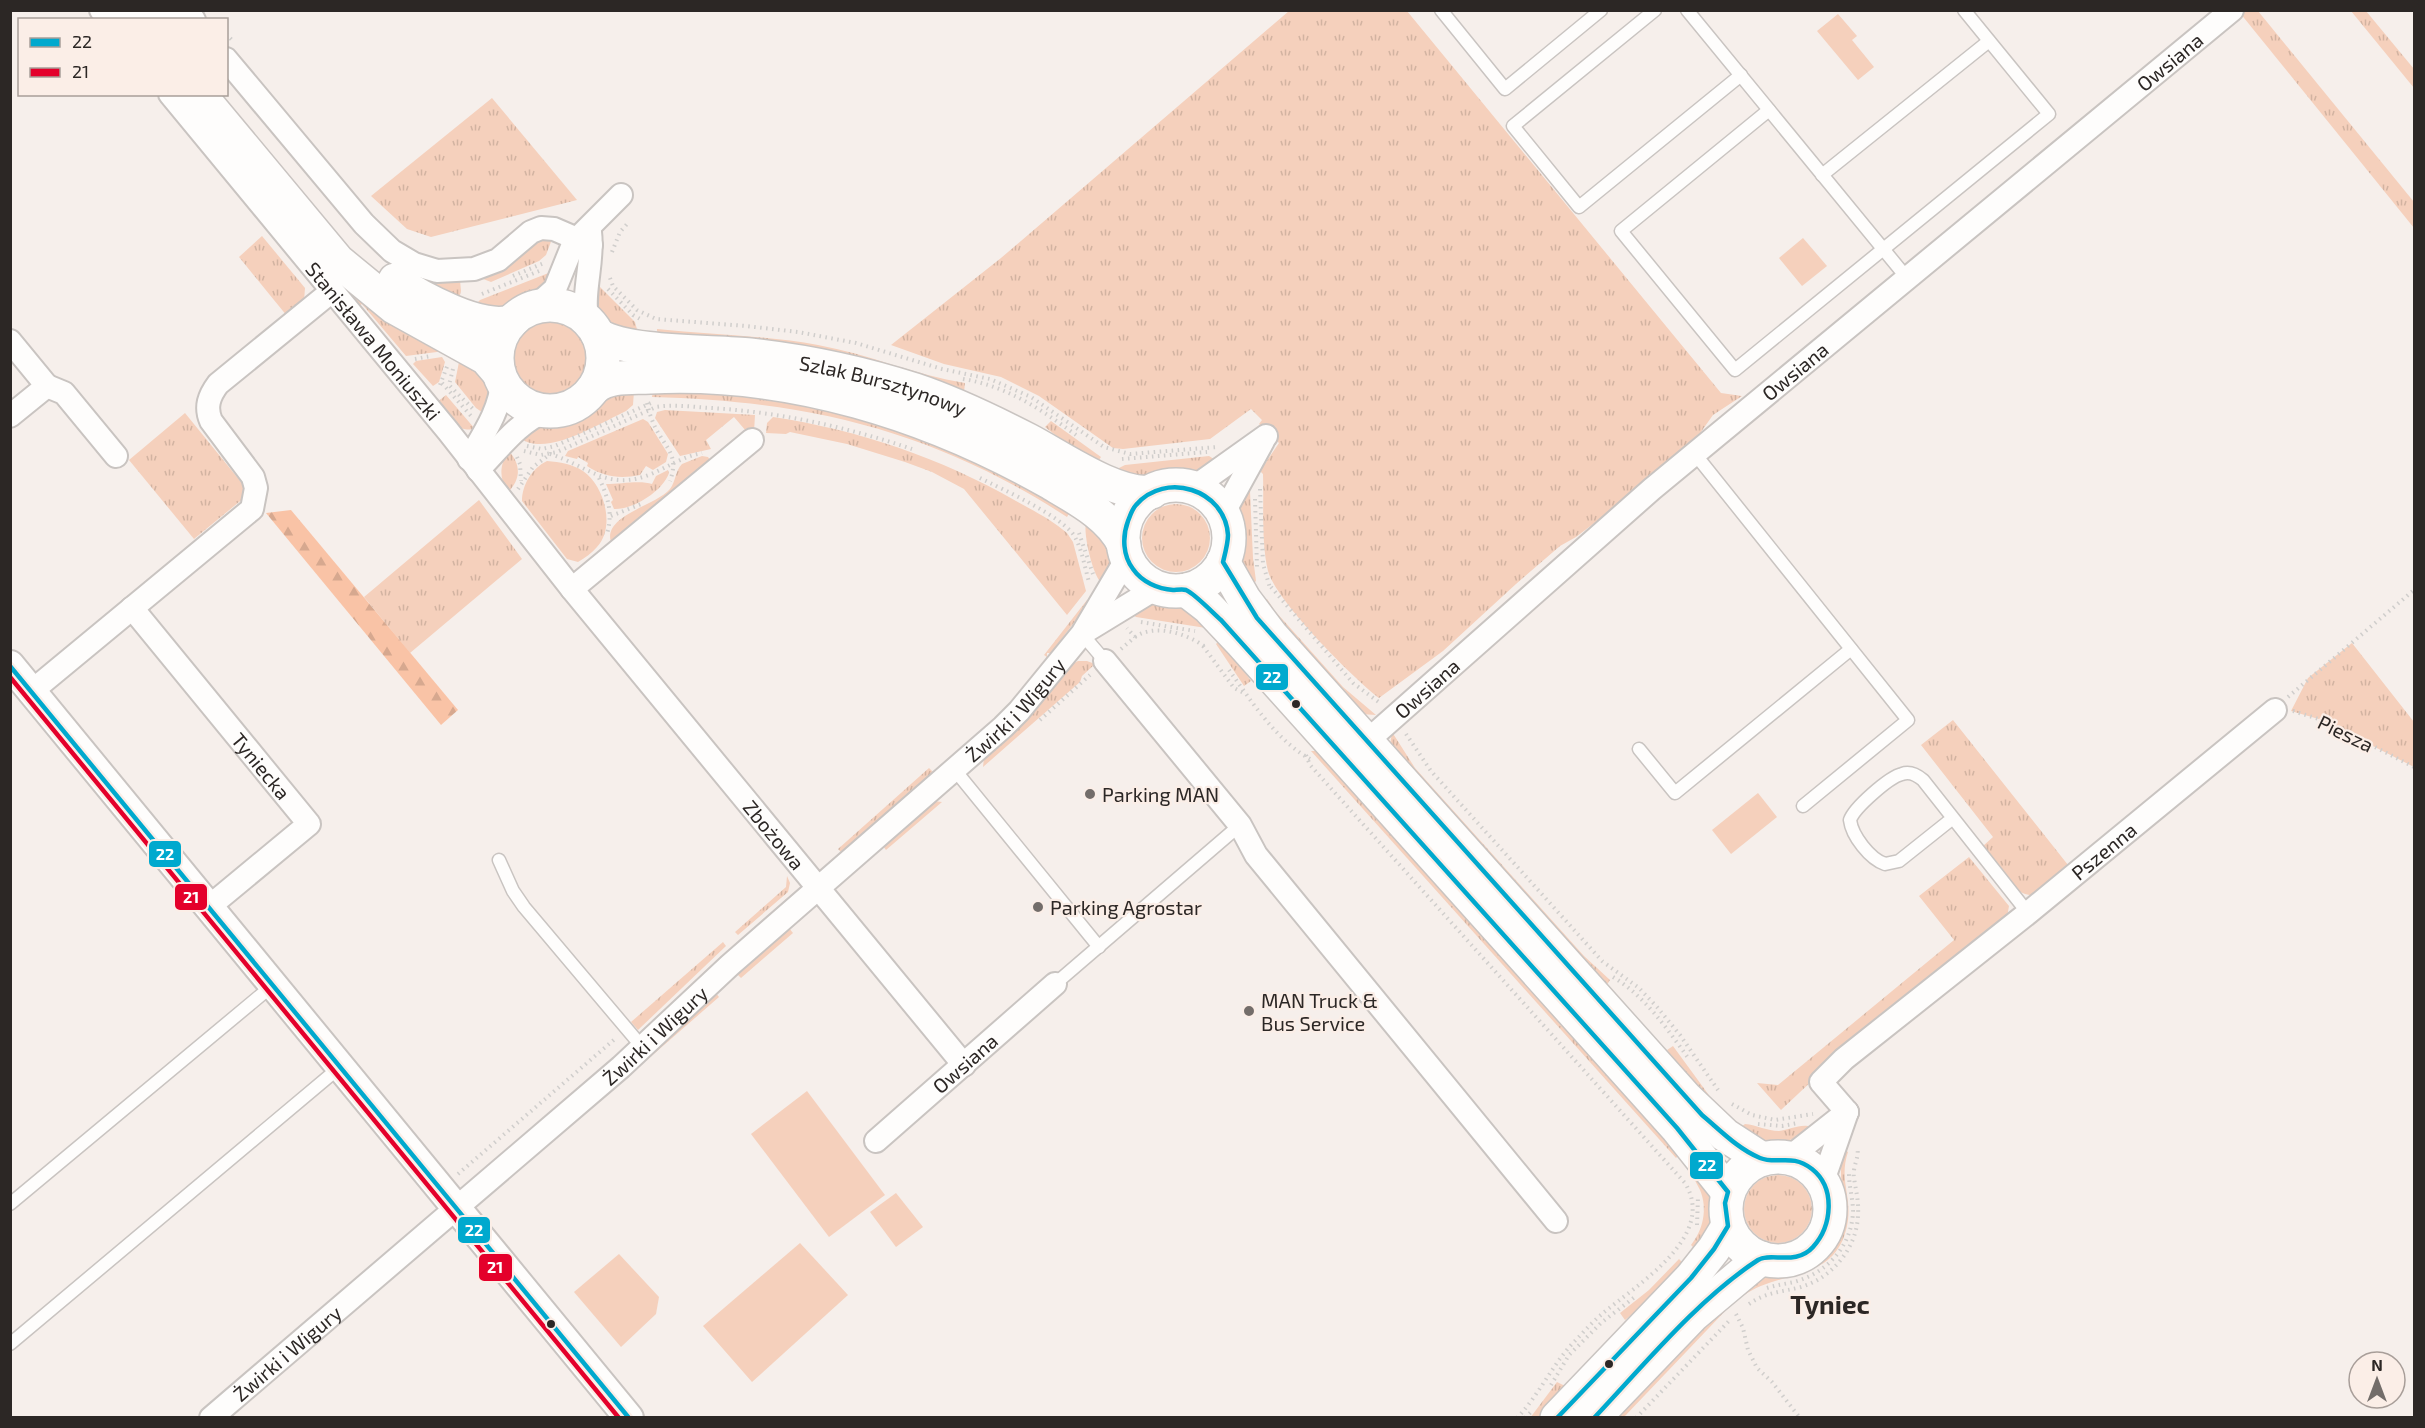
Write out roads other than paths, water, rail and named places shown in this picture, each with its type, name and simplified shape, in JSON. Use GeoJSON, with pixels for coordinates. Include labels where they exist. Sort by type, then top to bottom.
{"type":"FeatureCollection","features":[{"type":"Feature","properties":{"kind":"main road"},"geometry":{"type":"LineString","coordinates":[[228,95],[338,229],[387,275],[425,299],[453,312],[496,324],[523,314],[554,305],[563,307],[592,327],[603,362],[594,388],[573,406],[546,411],[537,410],[520,402],[500,377],[498,345],[523,314]]}},
{"type":"Feature","properties":{"kind":"main road","name":"Stanisława Moniuszki"},"geometry":{"type":"LineString","coordinates":[[201,96],[338,261],[394,307],[486,358],[500,377]]}},
{"type":"Feature","properties":{"kind":"main road","name":"Szlak Bursztynowy"},"geometry":{"type":"LineString","coordinates":[[592,327],[614,342],[678,377],[769,384],[838,397],[907,416],[966,439],[1065,491],[1107,521],[1120,537],[1126,552]]}},
{"type":"Feature","properties":{"kind":"main road","name":"Szlak Bursztynowy"},"geometry":{"type":"LineString","coordinates":[[594,388],[606,380],[650,362],[752,356],[805,363],[915,390],[977,414],[1096,477],[1133,492],[1152,492]]}},
{"type":"Feature","properties":{"kind":"main road"},"geometry":{"type":"LineString","coordinates":[[1172,589],[1208,580],[1223,562],[1229,538],[1223,514],[1210,498],[1192,488],[1179,486],[1165,487],[1152,492],[1133,509],[1127,520],[1126,552],[1140,576],[1208,607],[1242,643],[1677,1128],[1712,1192],[1725,1203],[1712,1227],[1714,1249],[1691,1278],[1547,1404]]}},
{"type":"Feature","properties":{"kind":"main road"},"geometry":{"type":"LineString","coordinates":[[1223,562],[1257,618],[1686,1098],[1725,1135],[1776,1158],[1803,1162],[1823,1181],[1830,1199],[1830,1219],[1819,1242],[1810,1251],[1792,1259],[1773,1261],[1761,1258],[1712,1227]]}},
{"type":"Feature","properties":{"kind":"main road"},"geometry":{"type":"LineString","coordinates":[[1712,1192],[1741,1171],[1776,1158]]}},
{"type":"Feature","properties":{"kind":"main road"},"geometry":{"type":"LineString","coordinates":[[1594,1418],[1693,1315],[1761,1258]]}},
{"type":"Feature","properties":{"kind":"street","name":"Owsiana"},"geometry":{"type":"LineString","coordinates":[[1366,742],[1387,721],[1695,454],[2232,10]]}},
{"type":"Feature","properties":{"kind":"street"},"geometry":{"type":"LineString","coordinates":[[228,60],[364,225],[392,251],[414,264],[437,271],[473,270],[498,260],[531,232],[541,228],[586,237]]}},
{"type":"Feature","properties":{"kind":"street","name":"Stanisława Moniuszki"},"geometry":{"type":"LineString","coordinates":[[172,96],[474,465],[578,597]]}},
{"type":"Feature","properties":{"kind":"street"},"geometry":{"type":"LineString","coordinates":[[523,314],[555,289],[569,254],[586,237],[601,213],[621,195]]}},
{"type":"Feature","properties":{"kind":"street"},"geometry":{"type":"LineString","coordinates":[[586,237],[585,297],[592,327]]}},
{"type":"Feature","properties":{"kind":"street"},"geometry":{"type":"LineString","coordinates":[[32,691],[252,509],[256,488],[253,477],[210,421],[208,400],[218,384],[332,291]]}},
{"type":"Feature","properties":{"kind":"street"},"geometry":{"type":"LineString","coordinates":[[10,341],[47,386],[64,393],[117,456]]}},
{"type":"Feature","properties":{"kind":"street"},"geometry":{"type":"LineString","coordinates":[[474,465],[501,395],[500,377]]}},
{"type":"Feature","properties":{"kind":"street"},"geometry":{"type":"LineString","coordinates":[[10,416],[47,386]]}},
{"type":"Feature","properties":{"kind":"street"},"geometry":{"type":"LineString","coordinates":[[474,465],[509,442],[530,418],[546,411]]}},
{"type":"Feature","properties":{"kind":"street"},"geometry":{"type":"LineString","coordinates":[[1192,488],[1266,436],[1223,514]]}},
{"type":"Feature","properties":{"kind":"street"},"geometry":{"type":"LineString","coordinates":[[578,597],[618,551],[752,440]]}},
{"type":"Feature","properties":{"kind":"street","name":"Żwirki i Wigury"},"geometry":{"type":"LineString","coordinates":[[211,1418],[643,1048],[730,965],[1019,711],[1082,634],[1106,596],[1126,552]]}},
{"type":"Feature","properties":{"kind":"street","name":"Żwirki i Wigury"},"geometry":{"type":"LineString","coordinates":[[1106,596],[1172,589]]}},
{"type":"Feature","properties":{"kind":"street","name":"Zbożowa"},"geometry":{"type":"LineString","coordinates":[[578,597],[964,1065]]}},
{"type":"Feature","properties":{"kind":"street","name":"Tyniecka"},"geometry":{"type":"LineString","coordinates":[[132,608],[309,824],[210,906]]}},
{"type":"Feature","properties":{"kind":"street"},"geometry":{"type":"LineString","coordinates":[[1105,661],[1240,825],[1256,855],[1556,1221]]}},
{"type":"Feature","properties":{"kind":"street"},"geometry":{"type":"LineString","coordinates":[[10,665],[629,1418]]}},
{"type":"Feature","properties":{"kind":"street","name":"Pszenna"},"geometry":{"type":"LineString","coordinates":[[1847,1112],[1821,1082],[1844,1059],[2028,913],[2275,710]]}},
{"type":"Feature","properties":{"kind":"street","name":"Owsiana"},"geometry":{"type":"LineString","coordinates":[[876,1141],[1055,984]]}},
{"type":"Feature","properties":{"kind":"street"},"geometry":{"type":"LineString","coordinates":[[1776,1158],[1847,1112]]}},
{"type":"Feature","properties":{"kind":"street"},"geometry":{"type":"LineString","coordinates":[[1823,1181],[1847,1112]]}},
{"type":"Feature","properties":{"kind":"lane"},"geometry":{"type":"LineString","coordinates":[[1441,10],[1505,89],[1601,10]]}},
{"type":"Feature","properties":{"kind":"lane"},"geometry":{"type":"LineString","coordinates":[[1655,10],[1513,126],[1579,207],[1741,75]]}},
{"type":"Feature","properties":{"kind":"lane"},"geometry":{"type":"LineString","coordinates":[[1688,10],[1907,278]]}},
{"type":"Feature","properties":{"kind":"lane"},"geometry":{"type":"LineString","coordinates":[[1769,110],[1621,231],[1735,370],[2049,114],[1964,10]]}},
{"type":"Feature","properties":{"kind":"lane"},"geometry":{"type":"LineString","coordinates":[[1822,175],[1989,41]]}},
{"type":"Feature","properties":{"kind":"lane"},"geometry":{"type":"LineString","coordinates":[[1695,454],[1908,720],[1803,806]]}},
{"type":"Feature","properties":{"kind":"lane"},"geometry":{"type":"LineString","coordinates":[[1082,634],[1105,661]]}},
{"type":"Feature","properties":{"kind":"lane"},"geometry":{"type":"LineString","coordinates":[[1638,749],[1675,793],[1851,649]]}},
{"type":"Feature","properties":{"kind":"lane"},"geometry":{"type":"LineString","coordinates":[[954,769],[1099,946]]}},
{"type":"Feature","properties":{"kind":"lane"},"geometry":{"type":"LineString","coordinates":[[1953,818],[1899,861],[1885,864],[1873,857],[1854,834],[1850,820],[1857,807],[1894,778],[1910,773],[1923,780],[1953,818],[2028,913]]}},
{"type":"Feature","properties":{"kind":"lane"},"geometry":{"type":"LineString","coordinates":[[1055,984],[1240,825]]}},
{"type":"Feature","properties":{"kind":"lane"},"geometry":{"type":"LineString","coordinates":[[499,860],[513,891],[524,907],[643,1048]]}},
{"type":"Feature","properties":{"kind":"lane"},"geometry":{"type":"LineString","coordinates":[[10,1204],[274,984]]}},
{"type":"Feature","properties":{"kind":"lane"},"geometry":{"type":"LineString","coordinates":[[10,1344],[341,1066]]}},
{"type":"Feature","properties":{"kind":"place","name":"Parking MAN"},"geometry":{"type":"Point","coordinates":[1090,794]}},
{"type":"Feature","properties":{"kind":"place","name":"Parking Agrostar"},"geometry":{"type":"Point","coordinates":[1038,907]}},
{"type":"Feature","properties":{"kind":"place","name":"MAN Truck & Bus Service"},"geometry":{"type":"Point","coordinates":[1249,1011]}},
{"type":"Feature","properties":{"kind":"district","name":"Tyniec"},"geometry":{"type":"Point","coordinates":[1830,1303]}}]}
